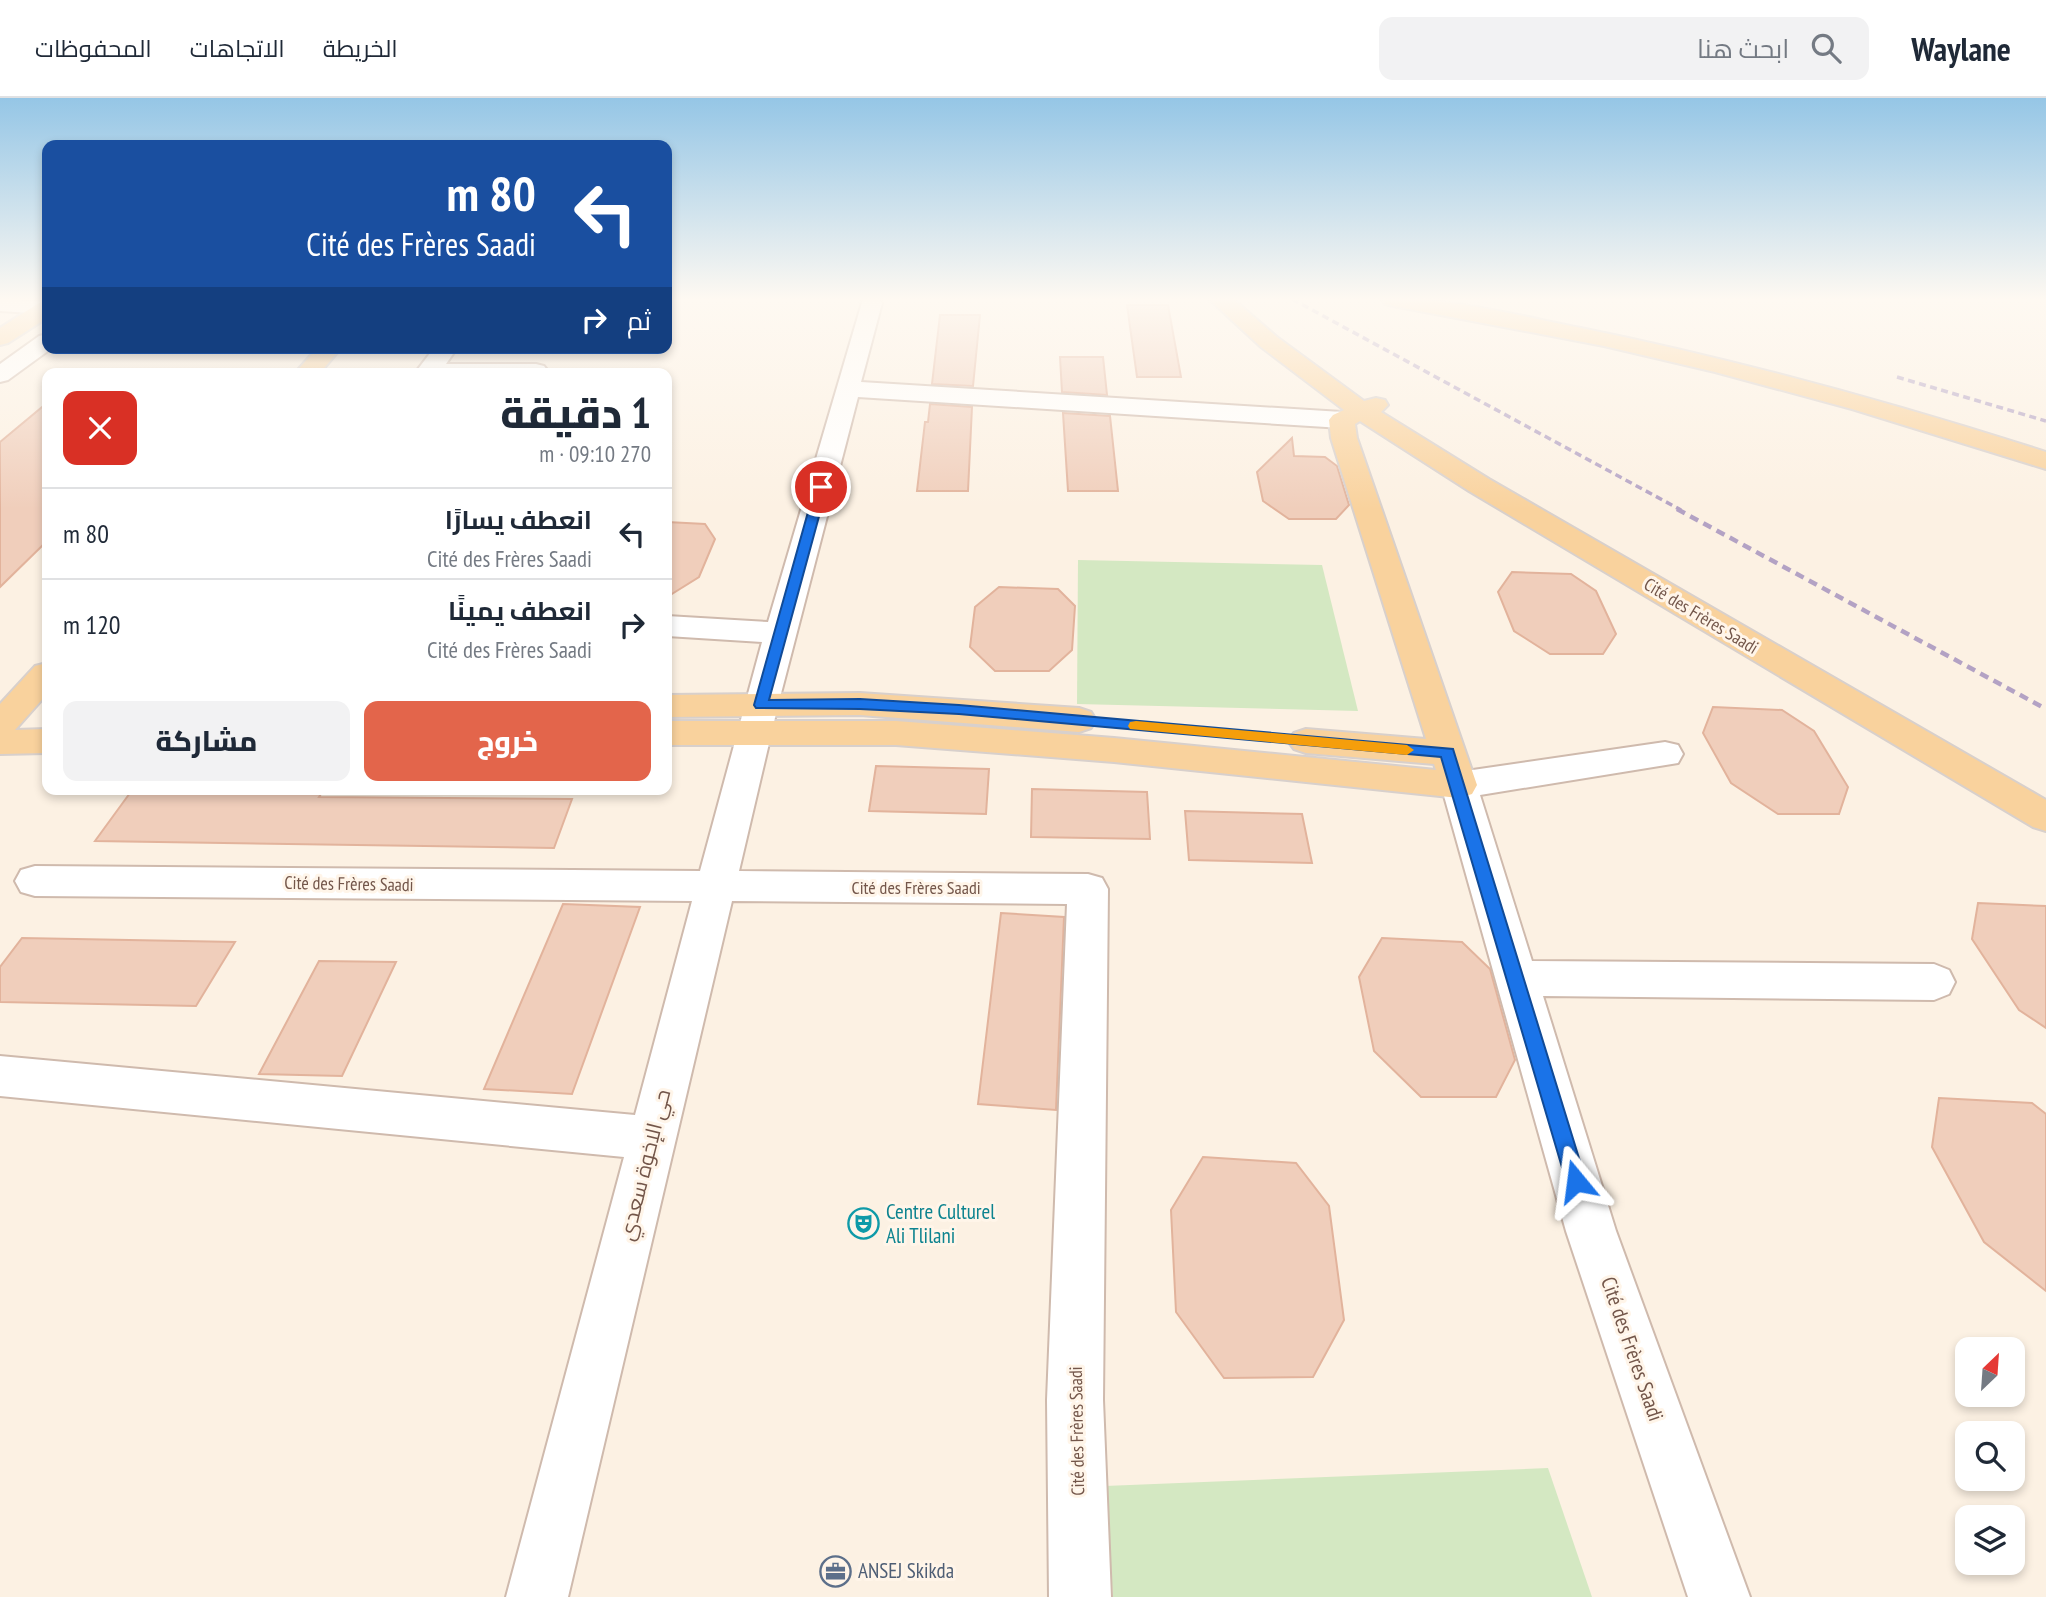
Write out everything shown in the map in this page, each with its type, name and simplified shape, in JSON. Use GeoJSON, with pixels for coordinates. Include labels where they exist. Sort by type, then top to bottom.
{"type":"FeatureCollection","features":[{"type":"Feature","properties":{"kind":"main road","name":"Cité des Frères Saadi"},"geometry":{"type":"LineString","coordinates":[[1304,369],[1359,412],[1479,485],[2046,817]]}},
{"type":"Feature","properties":{"kind":"main road"},"geometry":{"type":"LineString","coordinates":[[1729,369],[1844,398],[2046,461]]}},
{"type":"Feature","properties":{"kind":"main road","name":"Cité des Frères Saadi"},"geometry":{"type":"LineString","coordinates":[[1359,412],[1344,438],[1453,769]]}},
{"type":"Feature","properties":{"kind":"main road","name":"Cité des Frères Saadi"},"geometry":{"type":"LineString","coordinates":[[1359,412],[1645,567],[2046,794]]}},
{"type":"Feature","properties":{"kind":"main road"},"geometry":{"type":"LineString","coordinates":[[2,717],[42,651]]}},
{"type":"Feature","properties":{"kind":"main road"},"geometry":{"type":"LineString","coordinates":[[2,717],[42,679]]}},
{"type":"Feature","properties":{"kind":"main road"},"geometry":{"type":"LineString","coordinates":[[672,707],[823,731],[962,737],[1322,769],[1453,769]]}},
{"type":"Feature","properties":{"kind":"main road"},"geometry":{"type":"LineString","coordinates":[[2,717],[42,713]]}},
{"type":"Feature","properties":{"kind":"main road"},"geometry":{"type":"LineString","coordinates":[[2,717],[42,738]]}},
{"type":"Feature","properties":{"kind":"main road"},"geometry":{"type":"LineString","coordinates":[[672,732],[758,719]]}},
{"type":"Feature","properties":{"kind":"street"},"geometry":{"type":"LineString","coordinates":[[758,719],[853,369]]}},
{"type":"Feature","properties":{"kind":"street","name":"Cité des Frères Saadi"},"geometry":{"type":"LineString","coordinates":[[848,389],[1359,412]]}},
{"type":"Feature","properties":{"kind":"street"},"geometry":{"type":"LineString","coordinates":[[672,626],[781,633]]}},
{"type":"Feature","properties":{"kind":"street","name":"حي الإخوة سعدي"},"geometry":{"type":"LineString","coordinates":[[537,1597],[758,719]]}},
{"type":"Feature","properties":{"kind":"street"},"geometry":{"type":"LineString","coordinates":[[1453,769],[1665,754]]}},
{"type":"Feature","properties":{"kind":"street","name":"Cité des Frères Saadi"},"geometry":{"type":"LineString","coordinates":[[1453,769],[1591,1231],[1719,1597]]}},
{"type":"Feature","properties":{"kind":"street","name":"Cité des Frères Saadi"},"geometry":{"type":"LineString","coordinates":[[35,881],[1088,889],[1075,1400],[1080,1597]]}},
{"type":"Feature","properties":{"kind":"street"},"geometry":{"type":"LineString","coordinates":[[1516,978],[1934,982]]}},
{"type":"Feature","properties":{"kind":"street"},"geometry":{"type":"LineString","coordinates":[[0,1076],[652,1138]]}},
{"type":"Feature","properties":{"kind":"green space"},"geometry":{"type":"Polygon","coordinates":[[[1078,560],[1322,565],[1358,711],[1077,704],[1078,560]]]}},
{"type":"Feature","properties":{"kind":"green space"},"geometry":{"type":"Polygon","coordinates":[[[1548,1468],[1592,1597],[1113,1597],[1105,1486],[1548,1468]]]}},
{"type":"Feature","properties":{"kind":"building"},"geometry":{"type":"Polygon","coordinates":[[[934,369],[975,369],[973,386],[932,384],[934,369]]]}},
{"type":"Feature","properties":{"kind":"building"},"geometry":{"type":"Polygon","coordinates":[[[1061,369],[1104,369],[1107,395],[1062,392],[1061,369]]]}},
{"type":"Feature","properties":{"kind":"building"},"geometry":{"type":"Polygon","coordinates":[[[1136,369],[1180,369],[1181,377],[1137,377],[1136,369]]]}},
{"type":"Feature","properties":{"kind":"building"},"geometry":{"type":"Polygon","coordinates":[[[930,404],[972,407],[968,491],[917,491],[925,422],[928,422],[930,404]]]}},
{"type":"Feature","properties":{"kind":"building"},"geometry":{"type":"Polygon","coordinates":[[[42,407],[42,546],[0,587],[0,442],[42,407]]]}},
{"type":"Feature","properties":{"kind":"building"},"geometry":{"type":"Polygon","coordinates":[[[1063,413],[1110,416],[1118,491],[1068,491],[1063,413]]]}},
{"type":"Feature","properties":{"kind":"building"},"geometry":{"type":"Polygon","coordinates":[[[1292,438],[1294,456],[1325,457],[1337,466],[1349,505],[1336,519],[1289,519],[1263,501],[1257,472],[1292,438]]]}},
{"type":"Feature","properties":{"kind":"building"},"geometry":{"type":"Polygon","coordinates":[[[672,522],[705,524],[715,539],[699,577],[672,594],[672,522]]]}},
{"type":"Feature","properties":{"kind":"building"},"geometry":{"type":"Polygon","coordinates":[[[1512,572],[1571,574],[1596,591],[1616,634],[1603,654],[1550,654],[1514,631],[1498,592],[1512,572]]]}},
{"type":"Feature","properties":{"kind":"building"},"geometry":{"type":"Polygon","coordinates":[[[999,587],[1058,589],[1075,606],[1072,650],[1049,671],[995,671],[970,647],[975,607],[999,587]]]}},
{"type":"Feature","properties":{"kind":"building"},"geometry":{"type":"Polygon","coordinates":[[[1713,707],[1782,710],[1814,731],[1848,787],[1839,814],[1778,814],[1731,783],[1703,733],[1713,707]]]}},
{"type":"Feature","properties":{"kind":"building"},"geometry":{"type":"Polygon","coordinates":[[[876,766],[989,769],[986,814],[869,811],[876,766]]]}},
{"type":"Feature","properties":{"kind":"building"},"geometry":{"type":"Polygon","coordinates":[[[1032,789],[1147,792],[1150,839],[1031,837],[1032,789]]]}},
{"type":"Feature","properties":{"kind":"building"},"geometry":{"type":"Polygon","coordinates":[[[129,795],[572,799],[554,848],[95,841],[129,795]]]}},
{"type":"Feature","properties":{"kind":"building"},"geometry":{"type":"Polygon","coordinates":[[[1185,811],[1302,814],[1312,863],[1189,860],[1185,811]]]}},
{"type":"Feature","properties":{"kind":"building"},"geometry":{"type":"Polygon","coordinates":[[[1978,903],[2046,906],[2046,1028],[2019,1010],[1972,939],[1978,903]]]}},
{"type":"Feature","properties":{"kind":"building"},"geometry":{"type":"Polygon","coordinates":[[[563,904],[640,907],[572,1094],[484,1089],[563,904]]]}},
{"type":"Feature","properties":{"kind":"building"},"geometry":{"type":"Polygon","coordinates":[[[1001,913],[1064,917],[1056,1110],[978,1104],[1001,913]]]}},
{"type":"Feature","properties":{"kind":"building"},"geometry":{"type":"Polygon","coordinates":[[[22,938],[235,942],[196,1006],[0,1002],[0,967],[22,938]]]}},
{"type":"Feature","properties":{"kind":"building"},"geometry":{"type":"Polygon","coordinates":[[[1382,938],[1462,942],[1490,969],[1515,1060],[1496,1097],[1421,1097],[1374,1051],[1359,977],[1382,938]]]}},
{"type":"Feature","properties":{"kind":"building"},"geometry":{"type":"Polygon","coordinates":[[[319,961],[396,962],[342,1076],[259,1074],[319,961]]]}},
{"type":"Feature","properties":{"kind":"building"},"geometry":{"type":"Polygon","coordinates":[[[1939,1098],[2032,1103],[2046,1114],[2046,1291],[1984,1242],[1932,1147],[1939,1098]]]}},
{"type":"Feature","properties":{"kind":"building"},"geometry":{"type":"Polygon","coordinates":[[[1203,1157],[1296,1163],[1329,1206],[1344,1320],[1313,1377],[1224,1378],[1176,1312],[1171,1210],[1203,1157]]]}},
{"type":"Feature","properties":{"kind":"railway"},"geometry":{"type":"LineString","coordinates":[[1421,369],[1681,510]]}},
{"type":"Feature","properties":{"kind":"railway"},"geometry":{"type":"LineString","coordinates":[[1897,377],[2046,421]]}},
{"type":"Feature","properties":{"kind":"railway"},"geometry":{"type":"LineString","coordinates":[[1677,509],[2046,709]]}},
{"type":"Feature","properties":{"kind":"slow traffic"},"geometry":{"type":"LineString","coordinates":[[1136,726],[1407,750]]}},
{"type":"Feature","properties":{"kind":"place","name":"Centre Culturel Ali Tlilani"},"geometry":{"type":"Point","coordinates":[863,1224]}},
{"type":"Feature","properties":{"kind":"place","name":"ANSEJ Skikda"},"geometry":{"type":"Point","coordinates":[835,1571]}},
{"type":"Feature","properties":{"kind":"route"},"geometry":{"type":"LineString","coordinates":[[821,487],[761,705],[860,704],[959,709],[1447,753],[1459,785],[1576,1181]]}}]}
